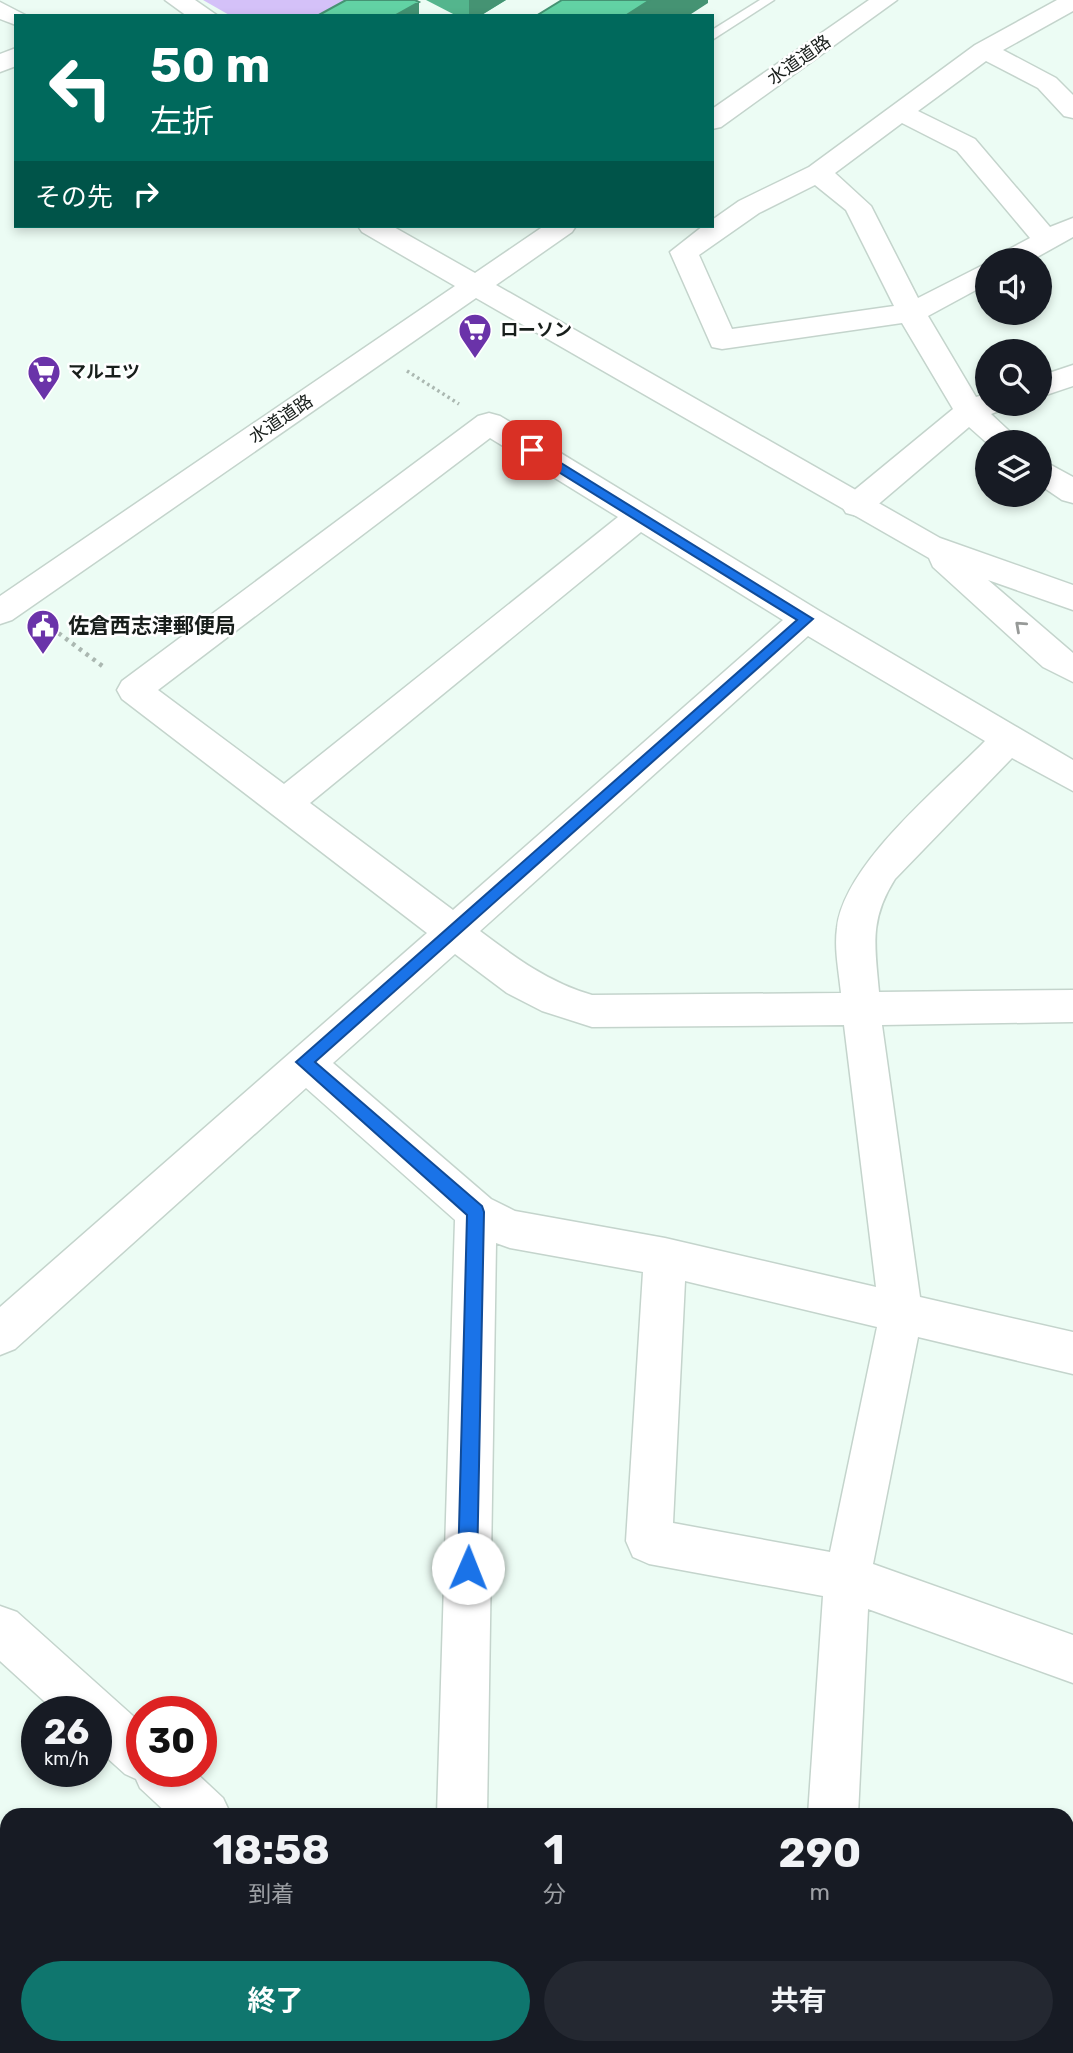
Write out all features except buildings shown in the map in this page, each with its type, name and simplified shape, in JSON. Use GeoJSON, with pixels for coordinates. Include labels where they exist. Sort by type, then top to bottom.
{"type":"FeatureCollection","features":[{"type":"Feature","properties":{"kind":"street"},"geometry":{"type":"LineString","coordinates":[[177,0],[202,14]]}},
{"type":"Feature","properties":{"kind":"street","name":"水道道路"},"geometry":{"type":"LineString","coordinates":[[714,120],[885,0]]}},
{"type":"Feature","properties":{"kind":"street"},"geometry":{"type":"LineString","coordinates":[[975,279],[914,312],[722,340],[684,252],[750,207],[818,173],[984,50],[1073,1]]}},
{"type":"Feature","properties":{"kind":"street"},"geometry":{"type":"LineString","coordinates":[[984,50],[1046,83],[1073,110]]}},
{"type":"Feature","properties":{"kind":"street"},"geometry":{"type":"LineString","coordinates":[[900,112],[966,145],[1046,240]]}},
{"type":"Feature","properties":{"kind":"street"},"geometry":{"type":"LineString","coordinates":[[818,173],[857,206],[914,312],[920,329],[975,403]]}},
{"type":"Feature","properties":{"kind":"street"},"geometry":{"type":"LineString","coordinates":[[1032,248],[1073,226]]}},
{"type":"Feature","properties":{"kind":"street"},"geometry":{"type":"LineString","coordinates":[[376,228],[478,284],[929,546],[1073,598]]}},
{"type":"Feature","properties":{"kind":"street","name":"水道道路"},"geometry":{"type":"LineString","coordinates":[[8,606],[559,228]]}},
{"type":"Feature","properties":{"kind":"street"},"geometry":{"type":"LineString","coordinates":[[1052,383],[1073,376]]}},
{"type":"Feature","properties":{"kind":"street"},"geometry":{"type":"LineString","coordinates":[[857,505],[975,411]]}},
{"type":"Feature","properties":{"kind":"street"},"geometry":{"type":"LineString","coordinates":[[985,416],[997,430]]}},
{"type":"Feature","properties":{"kind":"street"},"geometry":{"type":"LineString","coordinates":[[1073,777],[806,619],[489,423],[134,690],[453,933],[520,982],[555,1000],[592,1011],[1073,1006]]}},
{"type":"Feature","properties":{"kind":"street"},"geometry":{"type":"LineString","coordinates":[[1052,478],[1073,492]]}},
{"type":"Feature","properties":{"kind":"street"},"geometry":{"type":"LineString","coordinates":[[284,804],[640,516]]}},
{"type":"Feature","properties":{"kind":"street"},"geometry":{"type":"LineString","coordinates":[[929,546],[1055,658],[1073,669]]}},
{"type":"Feature","properties":{"kind":"street"},"geometry":{"type":"LineString","coordinates":[[0,1335],[304,1062],[806,619]]}},
{"type":"Feature","properties":{"kind":"street"},"geometry":{"type":"LineString","coordinates":[[833,1808],[847,1578],[901,1314],[861,1010],[855,929],[863,898],[882,869],[1009,739]]}},
{"type":"Feature","properties":{"kind":"street"},"geometry":{"type":"LineString","coordinates":[[304,1062],[476,1212],[510,1229],[665,1257],[1073,1353]]}},
{"type":"Feature","properties":{"kind":"street"},"geometry":{"type":"LineString","coordinates":[[462,1808],[476,1212]]}},
{"type":"Feature","properties":{"kind":"street"},"geometry":{"type":"LineString","coordinates":[[665,1257],[649,1542],[847,1578],[1073,1659]]}},
{"type":"Feature","properties":{"kind":"street"},"geometry":{"type":"LineString","coordinates":[[0,1629],[74,1696]]}},
{"type":"Feature","properties":{"kind":"street"},"geometry":{"type":"LineString","coordinates":[[112,1730],[126,1743]]}},
{"type":"Feature","properties":{"kind":"street"},"geometry":{"type":"LineString","coordinates":[[174,1787],[197,1808]]}},
{"type":"Feature","properties":{"kind":"lane"},"geometry":{"type":"LineString","coordinates":[[714,35],[768,0]]}},
{"type":"Feature","properties":{"kind":"path"},"geometry":{"type":"LineString","coordinates":[[377,353],[489,423]]}},
{"type":"Feature","properties":{"kind":"path"},"geometry":{"type":"LineString","coordinates":[[8,606],[134,690]]}},
{"type":"Feature","properties":{"kind":"shaded area"},"geometry":{"type":"Polygon","coordinates":[[[203,0],[345,0],[321,14],[228,14],[203,0]]]}},
{"type":"Feature","properties":{"kind":"place","name":"ローソン"},"geometry":{"type":"Point","coordinates":[475,360]}},
{"type":"Feature","properties":{"kind":"place","name":"マルエツ"},"geometry":{"type":"Point","coordinates":[44,402]}},
{"type":"Feature","properties":{"kind":"place","name":"佐倉西志津郵便局"},"geometry":{"type":"Point","coordinates":[43,656]}},
{"type":"Feature","properties":{"kind":"route"},"geometry":{"type":"LineString","coordinates":[[468,1568],[476,1212],[304,1062],[806,619],[532,450]]}}]}
